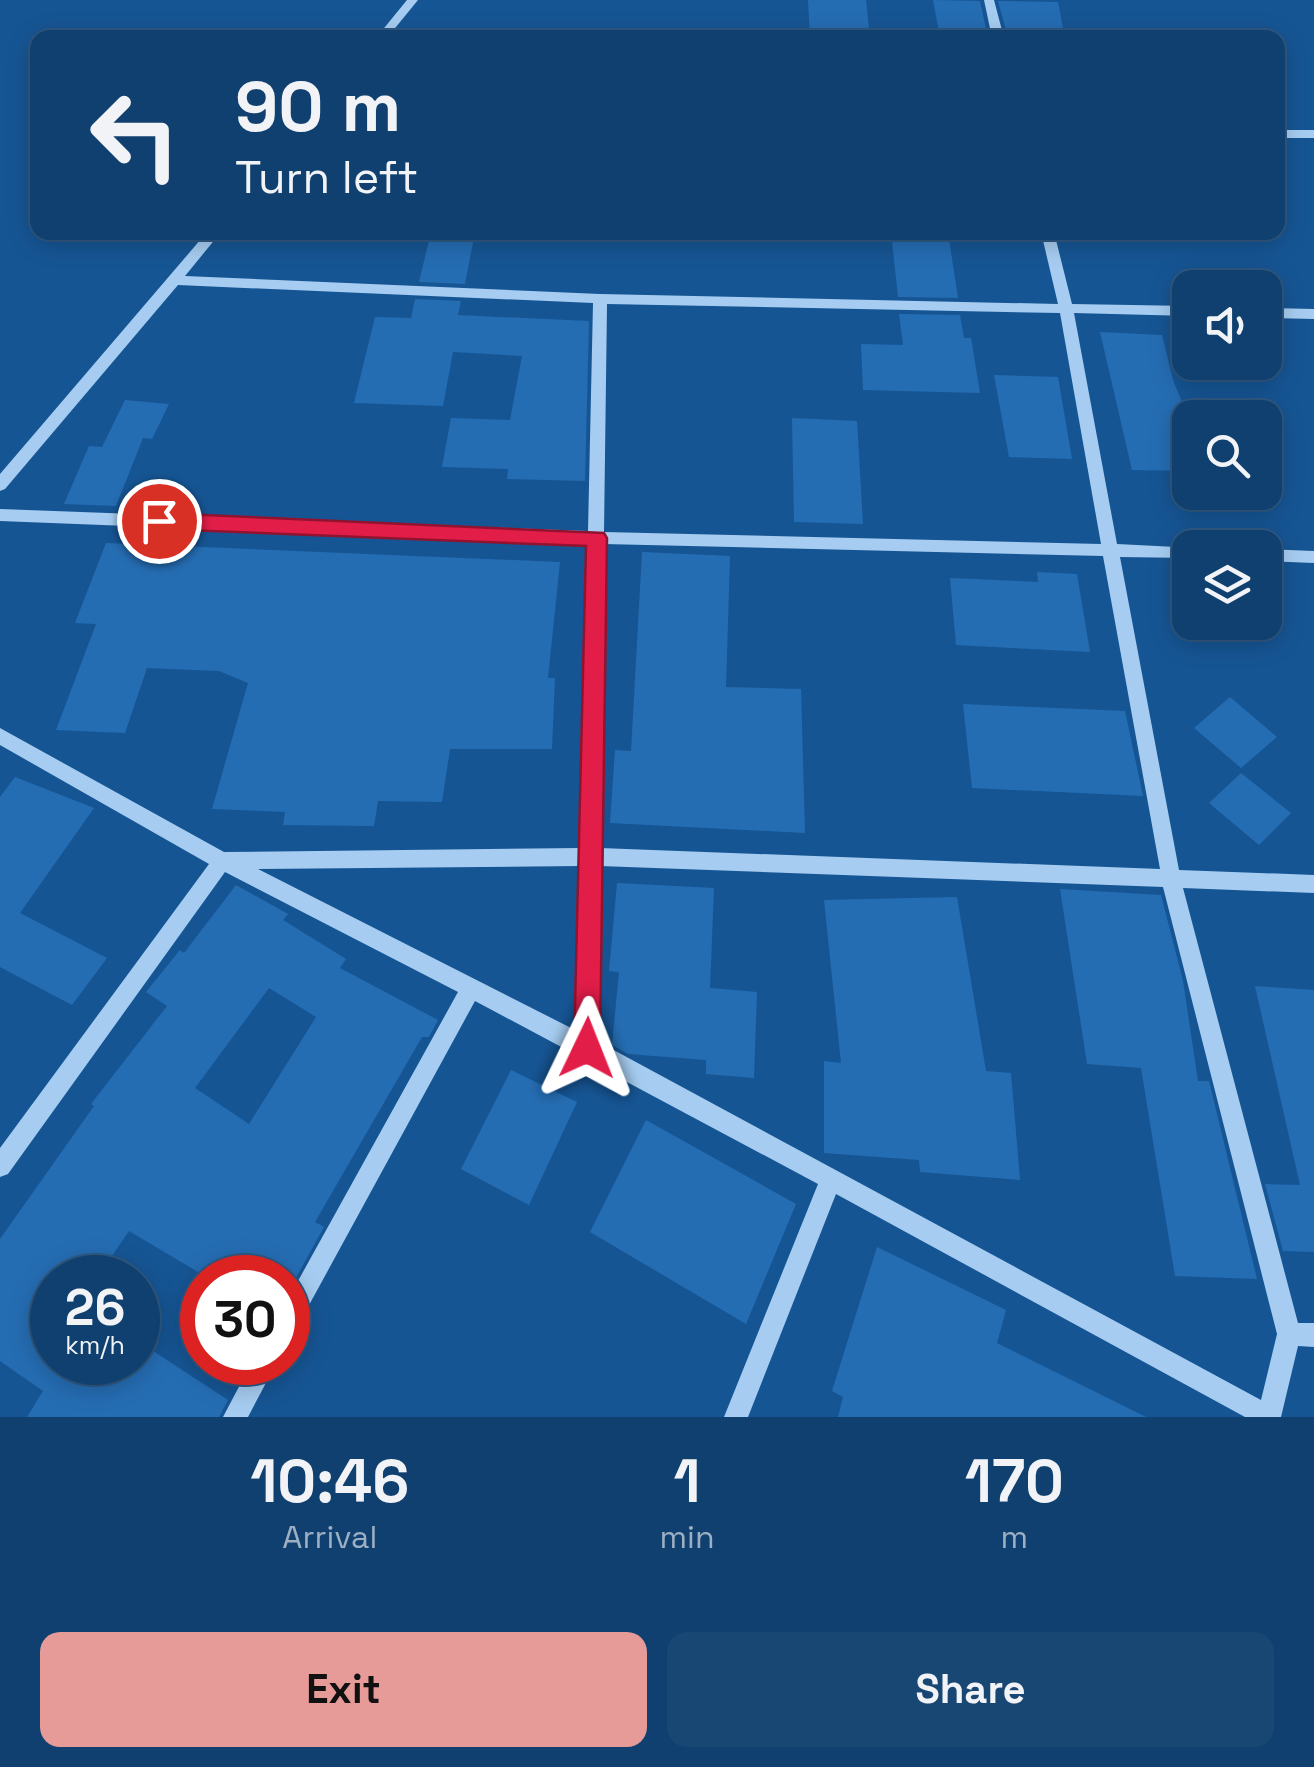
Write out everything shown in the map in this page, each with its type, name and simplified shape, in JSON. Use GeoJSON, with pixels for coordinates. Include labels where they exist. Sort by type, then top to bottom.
{"type":"FeatureCollection","features":[{"type":"Feature","properties":{"kind":"street"},"geometry":{"type":"LineString","coordinates":[[387,30],[412,0]]}},
{"type":"Feature","properties":{"kind":"street"},"geometry":{"type":"LineString","coordinates":[[989,0],[996,30]]}},
{"type":"Feature","properties":{"kind":"street"},"geometry":{"type":"LineString","coordinates":[[1285,134],[1314,134]]}},
{"type":"Feature","properties":{"kind":"street"},"geometry":{"type":"LineString","coordinates":[[2,479],[207,240]]}},
{"type":"Feature","properties":{"kind":"street"},"geometry":{"type":"LineString","coordinates":[[0,736],[222,861],[587,1048],[1269,1417],[1288,1334],[1171,880],[1066,309],[1048,240]]}},
{"type":"Feature","properties":{"kind":"street"},"geometry":{"type":"LineString","coordinates":[[174,280],[600,299],[1172,312]]}},
{"type":"Feature","properties":{"kind":"street"},"geometry":{"type":"LineString","coordinates":[[587,1048],[600,299]]}},
{"type":"Feature","properties":{"kind":"street"},"geometry":{"type":"LineString","coordinates":[[1282,313],[1314,314]]}},
{"type":"Feature","properties":{"kind":"street"},"geometry":{"type":"LineString","coordinates":[[0,515],[597,538],[1172,552]]}},
{"type":"Feature","properties":{"kind":"street"},"geometry":{"type":"LineString","coordinates":[[1282,556],[1314,557]]}},
{"type":"Feature","properties":{"kind":"street"},"geometry":{"type":"LineString","coordinates":[[222,861],[593,858],[1314,884]]}},
{"type":"Feature","properties":{"kind":"street"},"geometry":{"type":"LineString","coordinates":[[0,1166],[222,861]]}},
{"type":"Feature","properties":{"kind":"street"},"geometry":{"type":"LineString","coordinates":[[310,1282],[471,988]]}},
{"type":"Feature","properties":{"kind":"street"},"geometry":{"type":"LineString","coordinates":[[736,1417],[830,1181]]}},
{"type":"Feature","properties":{"kind":"street"},"geometry":{"type":"LineString","coordinates":[[1288,1334],[1314,1335]]}},
{"type":"Feature","properties":{"kind":"street"},"geometry":{"type":"LineString","coordinates":[[235,1417],[252,1385]]}},
{"type":"Feature","properties":{"kind":"building"},"geometry":{"type":"Polygon","coordinates":[[[808,0],[866,0],[869,30],[810,30],[808,0]]]}},
{"type":"Feature","properties":{"kind":"building"},"geometry":{"type":"Polygon","coordinates":[[[933,0],[980,1],[986,30],[939,30],[933,0]]]}},
{"type":"Feature","properties":{"kind":"building"},"geometry":{"type":"Polygon","coordinates":[[[998,1],[1058,2],[1063,30],[1006,30],[998,1]]]}},
{"type":"Feature","properties":{"kind":"building"},"geometry":{"type":"Polygon","coordinates":[[[429,240],[473,240],[465,284],[419,282],[429,240]]]}},
{"type":"Feature","properties":{"kind":"building"},"geometry":{"type":"Polygon","coordinates":[[[892,240],[949,240],[958,298],[898,297],[892,240]]]}},
{"type":"Feature","properties":{"kind":"building"},"geometry":{"type":"Polygon","coordinates":[[[415,299],[461,301],[458,315],[589,321],[585,481],[507,479],[508,469],[442,467],[451,418],[510,420],[522,356],[453,352],[443,406],[354,403],[375,317],[411,318],[415,299]]]}},
{"type":"Feature","properties":{"kind":"building"},"geometry":{"type":"Polygon","coordinates":[[[899,314],[960,315],[964,338],[971,338],[980,393],[863,390],[861,344],[903,345],[899,314]]]}},
{"type":"Feature","properties":{"kind":"building"},"geometry":{"type":"Polygon","coordinates":[[[1100,332],[1162,335],[1172,380],[1181,400],[1172,400],[1172,471],[1132,470],[1100,332]]]}},
{"type":"Feature","properties":{"kind":"building"},"geometry":{"type":"Polygon","coordinates":[[[994,375],[1058,377],[1072,459],[1009,457],[994,375]]]}},
{"type":"Feature","properties":{"kind":"building"},"geometry":{"type":"Polygon","coordinates":[[[125,400],[169,404],[152,439],[143,438],[116,506],[64,504],[89,446],[102,447],[125,400]]]}},
{"type":"Feature","properties":{"kind":"building"},"geometry":{"type":"Polygon","coordinates":[[[792,418],[857,421],[863,524],[794,522],[792,418]]]}},
{"type":"Feature","properties":{"kind":"building"},"geometry":{"type":"Polygon","coordinates":[[[106,543],[560,562],[548,678],[555,678],[552,749],[450,749],[442,802],[378,801],[374,826],[283,825],[285,812],[212,809],[248,683],[219,671],[147,668],[125,733],[56,730],[96,624],[75,623],[106,543]]]}},
{"type":"Feature","properties":{"kind":"building"},"geometry":{"type":"Polygon","coordinates":[[[642,552],[730,556],[726,687],[801,689],[805,833],[610,823],[615,750],[631,751],[642,552]]]}},
{"type":"Feature","properties":{"kind":"building"},"geometry":{"type":"Polygon","coordinates":[[[1037,572],[1077,574],[1090,652],[956,645],[950,578],[1038,582],[1037,572]]]}},
{"type":"Feature","properties":{"kind":"building"},"geometry":{"type":"Polygon","coordinates":[[[1230,697],[1277,737],[1241,768],[1194,728],[1230,697]]]}},
{"type":"Feature","properties":{"kind":"building"},"geometry":{"type":"Polygon","coordinates":[[[963,704],[1125,711],[1143,796],[972,788],[963,704]]]}},
{"type":"Feature","properties":{"kind":"building"},"geometry":{"type":"Polygon","coordinates":[[[1241,773],[1291,813],[1259,845],[1209,803],[1241,773]]]}},
{"type":"Feature","properties":{"kind":"building"},"geometry":{"type":"Polygon","coordinates":[[[15,777],[94,808],[20,913],[107,958],[72,1005],[0,967],[0,797],[15,777]]]}},
{"type":"Feature","properties":{"kind":"building"},"geometry":{"type":"Polygon","coordinates":[[[617,883],[714,888],[710,988],[757,992],[754,1078],[706,1074],[706,1060],[628,1054],[612,1045],[619,972],[609,971],[617,883]]]}},
{"type":"Feature","properties":{"kind":"building"},"geometry":{"type":"Polygon","coordinates":[[[236,885],[288,914],[283,920],[346,959],[340,968],[438,1020],[429,1037],[422,1037],[315,1222],[324,1227],[308,1255],[180,1255],[180,1261],[129,1231],[113,1255],[30,1255],[30,1382],[0,1361],[0,1239],[94,1106],[91,1104],[167,1006],[146,992],[180,950],[184,953],[236,885]],[[269,988],[195,1088],[249,1124],[316,1017],[269,988]]]}},
{"type":"Feature","properties":{"kind":"building"},"geometry":{"type":"Polygon","coordinates":[[[1060,889],[1161,895],[1183,981],[1198,1081],[1209,1081],[1257,1279],[1175,1276],[1141,1068],[1087,1064],[1060,889]]]}},
{"type":"Feature","properties":{"kind":"building"},"geometry":{"type":"Polygon","coordinates":[[[957,897],[986,1071],[1011,1073],[1020,1180],[920,1172],[919,1160],[824,1153],[824,1061],[841,1063],[824,900],[957,897]]]}},
{"type":"Feature","properties":{"kind":"building"},"geometry":{"type":"Polygon","coordinates":[[[1255,986],[1314,990],[1314,1252],[1283,1251],[1265,1184],[1300,1185],[1255,986]]]}},
{"type":"Feature","properties":{"kind":"building"},"geometry":{"type":"Polygon","coordinates":[[[511,1070],[577,1102],[529,1205],[461,1169],[511,1070]]]}},
{"type":"Feature","properties":{"kind":"building"},"geometry":{"type":"Polygon","coordinates":[[[646,1120],[796,1204],[746,1324],[590,1232],[646,1120]]]}},
{"type":"Feature","properties":{"kind":"building"},"geometry":{"type":"Polygon","coordinates":[[[877,1247],[1006,1310],[997,1343],[1146,1417],[838,1417],[843,1397],[832,1391],[877,1247]]]}},
{"type":"Feature","properties":{"kind":"building"},"geometry":{"type":"Polygon","coordinates":[[[160,1355],[180,1369],[180,1385],[205,1385],[228,1400],[219,1417],[27,1417],[43,1391],[34,1385],[160,1385],[160,1355]]]}},
{"type":"Feature","properties":{"kind":"route"},"geometry":{"type":"LineString","coordinates":[[159,521],[597,538],[587,1048]]}}]}
